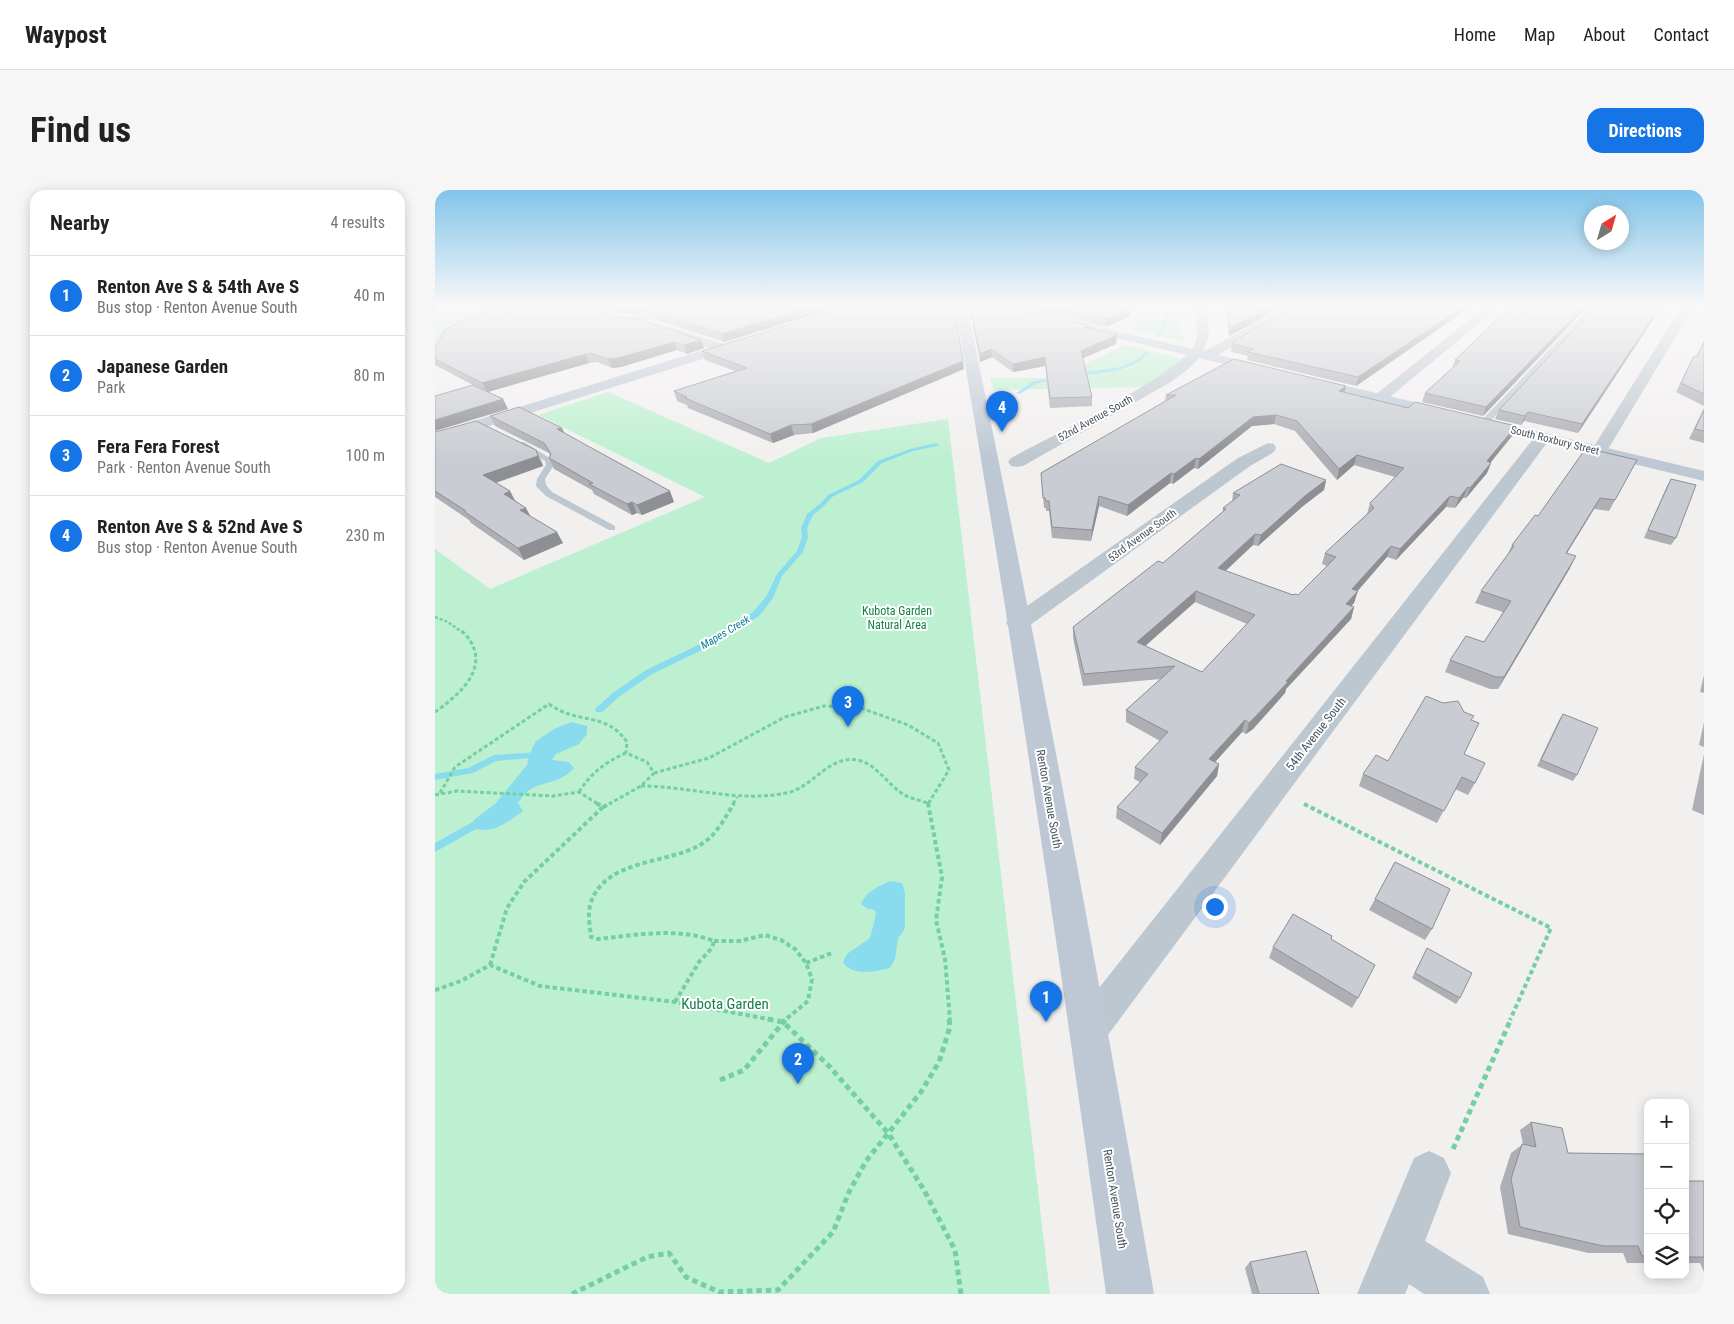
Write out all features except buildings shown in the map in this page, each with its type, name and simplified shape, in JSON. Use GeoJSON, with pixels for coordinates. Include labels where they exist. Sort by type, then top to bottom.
{"type":"FeatureCollection","features":[{"type":"Feature","properties":{"kind":"street"},"geometry":{"type":"LineString","coordinates":[[435,438],[485,427],[693,358]]}},
{"type":"Feature","properties":{"kind":"street","name":"Renton Avenue South"},"geometry":{"type":"LineString","coordinates":[[978,358],[1018,623],[1089,1030],[1130,1294]]}},
{"type":"Feature","properties":{"kind":"street","name":"52nd Avenue South"},"geometry":{"type":"LineString","coordinates":[[1017,462],[1165,380],[1194,358]]}},
{"type":"Feature","properties":{"kind":"street"},"geometry":{"type":"LineString","coordinates":[[1211,358],[1277,373]]}},
{"type":"Feature","properties":{"kind":"street"},"geometry":{"type":"LineString","coordinates":[[1380,398],[1431,358]]}},
{"type":"Feature","properties":{"kind":"street"},"geometry":{"type":"LineString","coordinates":[[1599,450],[1656,358]]}},
{"type":"Feature","properties":{"kind":"street","name":"South Roxbury Street"},"geometry":{"type":"LineString","coordinates":[[1296,378],[1704,476]]}},
{"type":"Feature","properties":{"kind":"street","name":"54th Avenue South"},"geometry":{"type":"LineString","coordinates":[[1089,1030],[1543,437]]}},
{"type":"Feature","properties":{"kind":"street","name":"53rd Avenue South"},"geometry":{"type":"LineString","coordinates":[[1018,623],[1243,462],[1268,448]]}},
{"type":"Feature","properties":{"kind":"street"},"geometry":{"type":"LineString","coordinates":[[1381,1294],[1429,1173]]}},
{"type":"Feature","properties":{"kind":"street"},"geometry":{"type":"LineString","coordinates":[[1398,1250],[1466,1294]]}},
{"type":"Feature","properties":{"kind":"lane"},"geometry":{"type":"LineString","coordinates":[[1485,423],[1546,358]]}},
{"type":"Feature","properties":{"kind":"lane"},"geometry":{"type":"LineString","coordinates":[[513,440],[549,460],[550,465],[541,479],[541,486],[549,494],[612,528]]}},
{"type":"Feature","properties":{"kind":"path"},"geometry":{"type":"LineString","coordinates":[[435,617],[463,632],[475,648],[477,666],[457,697],[435,712]]}},
{"type":"Feature","properties":{"kind":"path"},"geometry":{"type":"LineString","coordinates":[[440,793],[455,767],[549,704],[557,711],[599,722],[617,730],[627,742],[626,753]]}},
{"type":"Feature","properties":{"kind":"path"},"geometry":{"type":"LineString","coordinates":[[435,990],[461,981],[490,965],[507,908],[525,882],[603,807],[641,786],[654,773],[709,758],[785,717],[825,706],[858,708],[908,725],[938,743],[949,770],[927,803],[937,842],[942,877],[936,920],[945,959],[950,1027],[939,1062],[921,1092],[866,1161],[849,1192],[833,1232],[778,1290],[719,1292],[686,1277],[669,1253],[647,1257],[572,1294]]}},
{"type":"Feature","properties":{"kind":"path"},"geometry":{"type":"LineString","coordinates":[[579,792],[588,777],[606,761],[626,753],[642,758],[651,764],[654,773]]}},
{"type":"Feature","properties":{"kind":"path"},"geometry":{"type":"LineString","coordinates":[[641,786],[655,786],[737,797],[772,796],[791,793],[807,784],[830,764],[842,760],[859,760],[873,768],[888,783],[907,796],[927,803]]}},
{"type":"Feature","properties":{"kind":"path"},"geometry":{"type":"LineString","coordinates":[[435,794],[457,791],[553,796],[579,792],[603,807]]}},
{"type":"Feature","properties":{"kind":"path"},"geometry":{"type":"LineString","coordinates":[[720,1080],[744,1070],[783,1022],[808,1001],[812,979],[805,963],[795,949],[781,940],[765,935],[741,941],[714,941],[706,937],[667,934],[599,939],[591,937],[590,904],[594,893],[603,883],[625,871],[699,845],[711,836],[723,821],[737,797]]}},
{"type":"Feature","properties":{"kind":"path"},"geometry":{"type":"LineString","coordinates":[[1304,804],[1551,928],[1455,1148],[1429,1173]]}},
{"type":"Feature","properties":{"kind":"path"},"geometry":{"type":"LineString","coordinates":[[675,1002],[699,962],[712,948],[714,941]]}},
{"type":"Feature","properties":{"kind":"path"},"geometry":{"type":"LineString","coordinates":[[805,963],[832,953]]}},
{"type":"Feature","properties":{"kind":"path"},"geometry":{"type":"LineString","coordinates":[[490,965],[540,986],[675,1002],[783,1022],[829,1066],[889,1133],[925,1190],[955,1250],[961,1294]]}},
{"type":"Feature","properties":{"kind":"green space"},"geometry":{"type":"Polygon","coordinates":[[[1098,358],[1177,358],[1187,360],[1140,387],[993,390],[990,378],[1053,378],[1098,358]]]}},
{"type":"Feature","properties":{"kind":"green space","name":"Kubota Garden"},"geometry":{"type":"Polygon","coordinates":[[[608,392],[769,463],[821,438],[948,419],[1050,1294],[435,1294],[435,549],[490,589],[705,497],[538,415],[608,392]]]}},
{"type":"Feature","properties":{"kind":"water"},"geometry":{"type":"Polygon","coordinates":[[[571,722],[587,726],[587,734],[579,744],[556,754],[552,760],[569,762],[574,768],[567,775],[559,779],[531,789],[518,803],[523,811],[505,823],[485,830],[471,827],[474,820],[496,803],[527,765],[529,755],[536,741],[554,729],[571,722]]]}},
{"type":"Feature","properties":{"kind":"water"},"geometry":{"type":"Polygon","coordinates":[[[890,881],[902,883],[905,892],[905,928],[898,939],[895,959],[890,968],[871,972],[851,969],[843,962],[847,954],[870,938],[876,915],[875,910],[868,909],[861,904],[869,893],[890,881]]]}},
{"type":"Feature","properties":{"kind":"waterway","name":"Mapes Creek"},"geometry":{"type":"LineString","coordinates":[[1074,374],[1104,372],[1122,368],[1142,358]]}},
{"type":"Feature","properties":{"kind":"waterway","name":"Mapes Creek"},"geometry":{"type":"LineString","coordinates":[[1018,393],[1034,383],[1057,377]]}},
{"type":"Feature","properties":{"kind":"waterway","name":"Mapes Creek"},"geometry":{"type":"LineString","coordinates":[[599,710],[617,694],[649,672],[699,648],[756,614],[769,598],[779,575],[800,552],[805,537],[804,528],[810,514],[830,496],[861,481],[880,462],[912,450],[936,445]]}},
{"type":"Feature","properties":{"kind":"waterway"},"geometry":{"type":"LineString","coordinates":[[435,777],[470,771],[494,758],[541,755]]}},
{"type":"Feature","properties":{"kind":"waterway","name":"Mapes Creek"},"geometry":{"type":"LineString","coordinates":[[435,848],[480,822]]}},
{"type":"Feature","properties":{"kind":"place","name":"Renton Ave S & 52nd Ave S"},"geometry":{"type":"Point","coordinates":[1002,432]}},
{"type":"Feature","properties":{"kind":"place","name":"Fera Fera Forest"},"geometry":{"type":"Point","coordinates":[848,727]}},
{"type":"Feature","properties":{"kind":"place","name":"Renton Ave S & 54th Ave S"},"geometry":{"type":"Point","coordinates":[1046,1022]}},
{"type":"Feature","properties":{"kind":"place","name":"Japanese Garden"},"geometry":{"type":"Point","coordinates":[798,1084]}},
{"type":"Feature","properties":{"kind":"park label","name":"Kubota Garden Natural Area"},"geometry":{"type":"Point","coordinates":[897,618]}}]}
